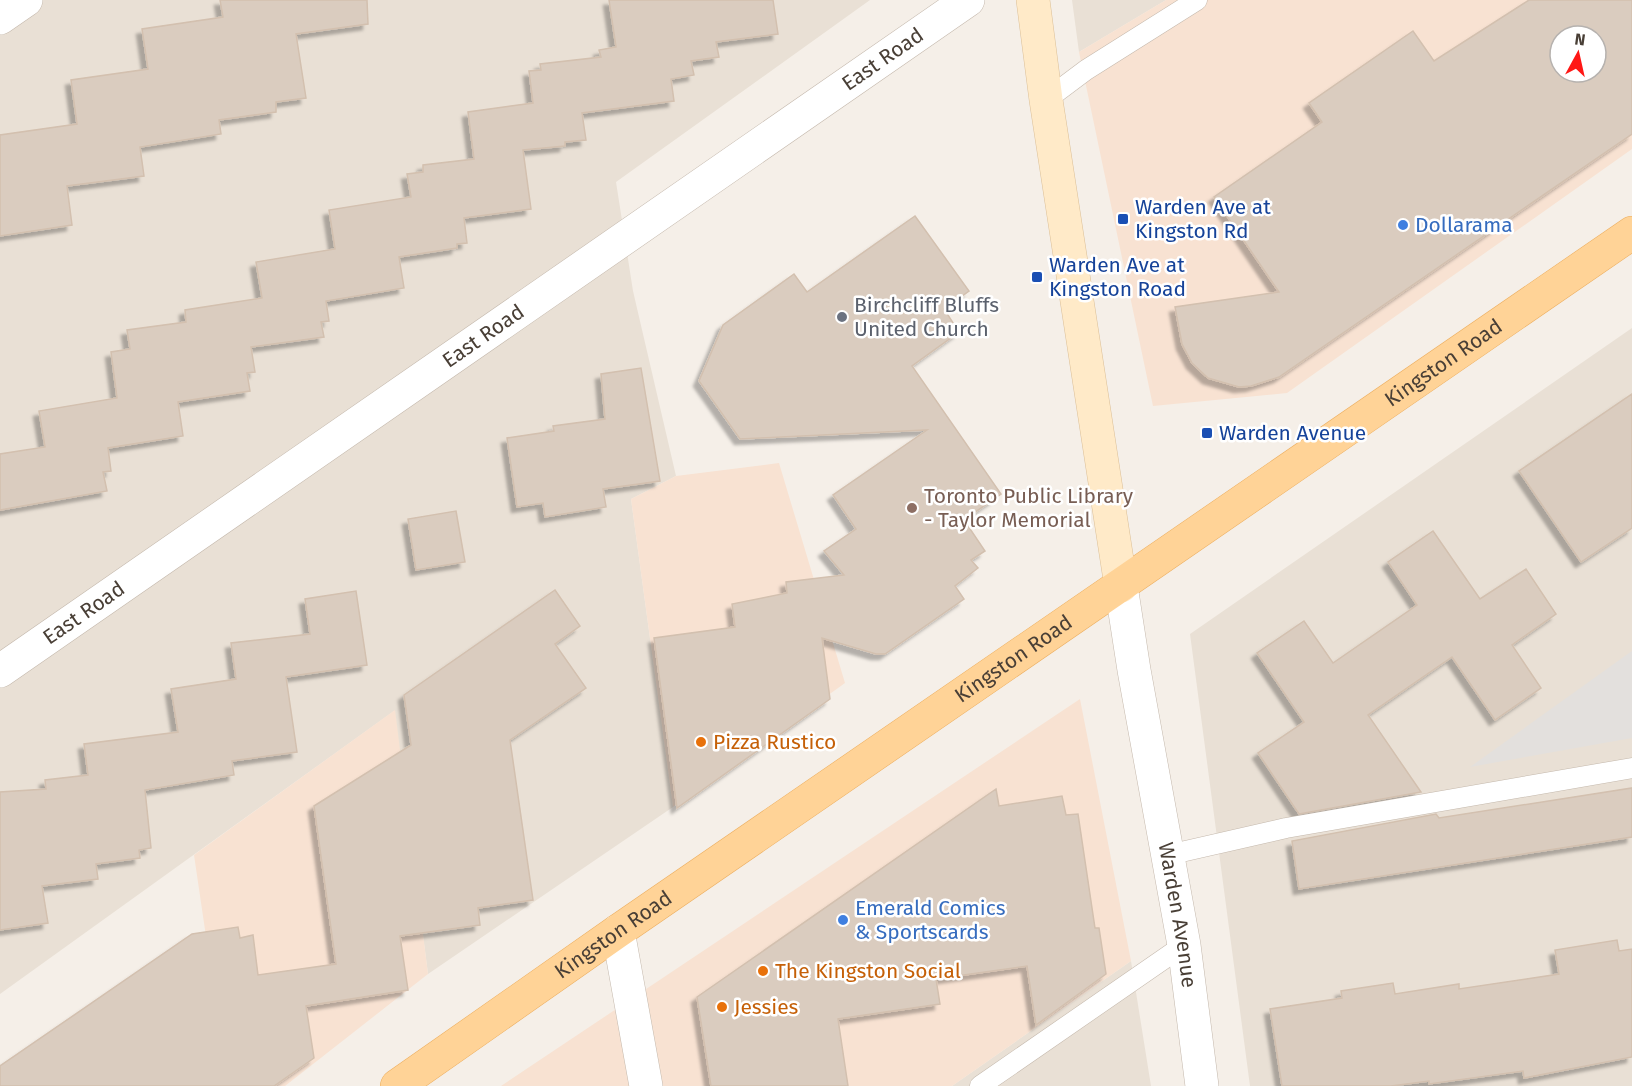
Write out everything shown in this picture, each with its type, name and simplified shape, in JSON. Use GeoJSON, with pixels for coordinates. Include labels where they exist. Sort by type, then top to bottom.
{"type":"FeatureCollection","features":[{"type":"Feature","properties":{"kind":"main road","name":"Warden Avenue"},"geometry":{"type":"LineString","coordinates":[[1033,0],[1046,100],[1121,586]]}},
{"type":"Feature","properties":{"kind":"main road","name":"Kingston Road"},"geometry":{"type":"LineString","coordinates":[[397,1086],[618,931],[1632,233]]}},
{"type":"Feature","properties":{"kind":"street"},"geometry":{"type":"LineString","coordinates":[[0,18],[26,0]]}},
{"type":"Feature","properties":{"kind":"street","name":"East Road"},"geometry":{"type":"LineString","coordinates":[[0,671],[968,0]]}},
{"type":"Feature","properties":{"kind":"street","name":"Warden Avenue"},"geometry":{"type":"LineString","coordinates":[[1121,586],[1184,945],[1202,1086]]}},
{"type":"Feature","properties":{"kind":"street"},"geometry":{"type":"LineString","coordinates":[[618,931],[646,1086]]}},
{"type":"Feature","properties":{"kind":"lane"},"geometry":{"type":"LineString","coordinates":[[1046,100],[1086,70],[1197,0]]}},
{"type":"Feature","properties":{"kind":"lane"},"geometry":{"type":"LineString","coordinates":[[1168,855],[1286,828],[1632,768]]}},
{"type":"Feature","properties":{"kind":"lane"},"geometry":{"type":"LineString","coordinates":[[980,1086],[1184,945]]}},
{"type":"Feature","properties":{"kind":"shaded area"},"geometry":{"type":"Polygon","coordinates":[[[0,0],[870,0],[616,182],[633,291],[676,476],[631,499],[673,807],[428,974],[394,711],[0,994],[0,0]]]}},
{"type":"Feature","properties":{"kind":"shaded area"},"geometry":{"type":"Polygon","coordinates":[[[1072,0],[1166,0],[1079,52],[1072,0]]]}},
{"type":"Feature","properties":{"kind":"shaded area"},"geometry":{"type":"Polygon","coordinates":[[[1166,0],[1632,0],[1632,149],[1287,393],[1153,406],[1079,52],[1166,0]]]}},
{"type":"Feature","properties":{"kind":"shaded area"},"geometry":{"type":"Polygon","coordinates":[[[1632,328],[1632,1086],[1250,1086],[1190,634],[1632,328]]]}},
{"type":"Feature","properties":{"kind":"shaded area"},"geometry":{"type":"Polygon","coordinates":[[[779,463],[845,683],[673,807],[631,499],[676,476],[779,463]]]}},
{"type":"Feature","properties":{"kind":"shaded area"},"geometry":{"type":"Polygon","coordinates":[[[1632,651],[1632,738],[1470,767],[1632,651]]]}},
{"type":"Feature","properties":{"kind":"shaded area"},"geometry":{"type":"Polygon","coordinates":[[[1080,699],[1131,961],[952,1086],[501,1086],[1080,699]]]}},
{"type":"Feature","properties":{"kind":"shaded area"},"geometry":{"type":"Polygon","coordinates":[[[395,710],[428,974],[285,1086],[228,1086],[194,855],[395,710]]]}},
{"type":"Feature","properties":{"kind":"shaded area"},"geometry":{"type":"Polygon","coordinates":[[[1131,961],[1151,1086],[952,1086],[1131,961]]]}},
{"type":"Feature","properties":{"kind":"building"},"geometry":{"type":"Polygon","coordinates":[[[220,0],[367,0],[368,24],[296,34],[306,98],[276,102],[276,112],[219,120],[221,134],[140,147],[144,176],[67,186],[72,225],[0,236],[0,135],[77,124],[71,80],[148,69],[142,29],[223,17],[220,0]]]}},
{"type":"Feature","properties":{"kind":"building"},"geometry":{"type":"Polygon","coordinates":[[[609,0],[773,0],[778,34],[716,42],[719,57],[691,61],[694,75],[671,79],[674,101],[582,113],[586,140],[565,142],[565,146],[523,150],[531,209],[464,218],[467,243],[457,244],[457,248],[399,257],[404,288],[326,301],[329,321],[321,322],[324,337],[251,347],[255,372],[247,373],[250,391],[178,402],[183,436],[108,448],[111,471],[103,472],[107,491],[0,510],[0,454],[45,447],[39,411],[117,398],[111,352],[130,349],[127,330],[186,322],[185,310],[262,298],[256,262],[335,249],[329,210],[411,197],[407,174],[423,172],[423,165],[474,159],[468,112],[533,103],[529,71],[541,70],[540,64],[601,57],[599,50],[616,47],[609,0]]]}},
{"type":"Feature","properties":{"kind":"building"},"geometry":{"type":"Polygon","coordinates":[[[1529,0],[1632,0],[1632,134],[1279,377],[1251,386],[1239,387],[1208,378],[1192,363],[1182,344],[1175,307],[1279,292],[1214,197],[1322,122],[1309,103],[1413,31],[1434,61],[1529,0]]]}},
{"type":"Feature","properties":{"kind":"building"},"geometry":{"type":"Polygon","coordinates":[[[915,216],[969,291],[944,309],[959,332],[912,366],[1001,494],[964,520],[985,551],[971,560],[978,568],[955,586],[964,599],[885,654],[876,654],[822,638],[830,699],[677,808],[654,638],[735,627],[732,604],[787,593],[786,582],[844,575],[824,551],[856,529],[833,495],[927,430],[740,439],[699,381],[723,325],[794,274],[807,292],[915,216]]]}},
{"type":"Feature","properties":{"kind":"building"},"geometry":{"type":"Polygon","coordinates":[[[641,368],[660,481],[603,489],[606,507],[545,517],[543,503],[517,507],[507,438],[554,431],[553,426],[605,419],[601,374],[641,368]]]}},
{"type":"Feature","properties":{"kind":"building"},"geometry":{"type":"Polygon","coordinates":[[[1632,394],[1632,528],[1581,562],[1519,471],[1632,394]]]}},
{"type":"Feature","properties":{"kind":"building"},"geometry":{"type":"Polygon","coordinates":[[[456,511],[465,562],[416,570],[408,519],[456,511]]]}},
{"type":"Feature","properties":{"kind":"building"},"geometry":{"type":"Polygon","coordinates":[[[1433,531],[1480,599],[1526,569],[1556,614],[1512,645],[1541,688],[1495,720],[1452,657],[1368,715],[1421,792],[1299,814],[1258,753],[1304,722],[1257,653],[1304,621],[1333,663],[1417,605],[1388,562],[1433,531]]]}},
{"type":"Feature","properties":{"kind":"building"},"geometry":{"type":"Polygon","coordinates":[[[555,590],[580,626],[555,644],[586,688],[510,740],[533,900],[478,908],[480,925],[400,936],[408,990],[306,1006],[314,1058],[274,1086],[0,1086],[0,1066],[192,934],[238,927],[240,938],[253,935],[258,975],[336,964],[314,806],[411,745],[404,695],[555,590]]]}},
{"type":"Feature","properties":{"kind":"building"},"geometry":{"type":"Polygon","coordinates":[[[356,591],[367,665],[286,677],[297,752],[232,761],[234,775],[145,790],[151,848],[139,850],[140,858],[96,864],[98,879],[42,886],[48,923],[0,930],[0,792],[46,789],[45,780],[88,775],[84,744],[178,732],[171,689],[236,679],[231,643],[310,634],[305,599],[356,591]]]}},
{"type":"Feature","properties":{"kind":"building"},"geometry":{"type":"Polygon","coordinates":[[[1632,788],[1632,837],[1299,889],[1292,841],[1436,814],[1439,818],[1632,788]]]}},
{"type":"Feature","properties":{"kind":"building"},"geometry":{"type":"Polygon","coordinates":[[[996,789],[999,806],[1062,796],[1066,815],[1078,814],[1095,928],[1099,928],[1106,974],[1036,1025],[1027,966],[936,979],[940,1004],[838,1019],[848,1086],[711,1086],[697,997],[996,789]]]}},
{"type":"Feature","properties":{"kind":"building"},"geometry":{"type":"Polygon","coordinates":[[[1617,940],[1619,951],[1632,949],[1632,1057],[1524,1078],[1523,1071],[1429,1084],[1429,1081],[1391,1086],[1282,1086],[1270,1009],[1342,998],[1341,991],[1393,983],[1395,994],[1459,984],[1459,989],[1559,974],[1555,950],[1617,940]]]}},
{"type":"Feature","properties":{"kind":"place","name":"Warden Ave at Kingston Rd"},"geometry":{"type":"Point","coordinates":[1123,219]}},
{"type":"Feature","properties":{"kind":"place","name":"Dollarama"},"geometry":{"type":"Point","coordinates":[1403,225]}},
{"type":"Feature","properties":{"kind":"place","name":"Warden Ave at Kingston Road"},"geometry":{"type":"Point","coordinates":[1037,277]}},
{"type":"Feature","properties":{"kind":"place","name":"Birchcliff Bluffs United Church"},"geometry":{"type":"Point","coordinates":[842,317]}},
{"type":"Feature","properties":{"kind":"place","name":"Warden Avenue"},"geometry":{"type":"Point","coordinates":[1207,433]}},
{"type":"Feature","properties":{"kind":"place","name":"Toronto Public Library - Taylor Memorial"},"geometry":{"type":"Point","coordinates":[912,508]}},
{"type":"Feature","properties":{"kind":"place","name":"Pizza Rustico"},"geometry":{"type":"Point","coordinates":[701,742]}},
{"type":"Feature","properties":{"kind":"place","name":"Emerald Comics & Sportscards"},"geometry":{"type":"Point","coordinates":[843,920]}},
{"type":"Feature","properties":{"kind":"place","name":"The Kingston Social"},"geometry":{"type":"Point","coordinates":[763,971]}},
{"type":"Feature","properties":{"kind":"place","name":"Jessies"},"geometry":{"type":"Point","coordinates":[722,1007]}}]}
